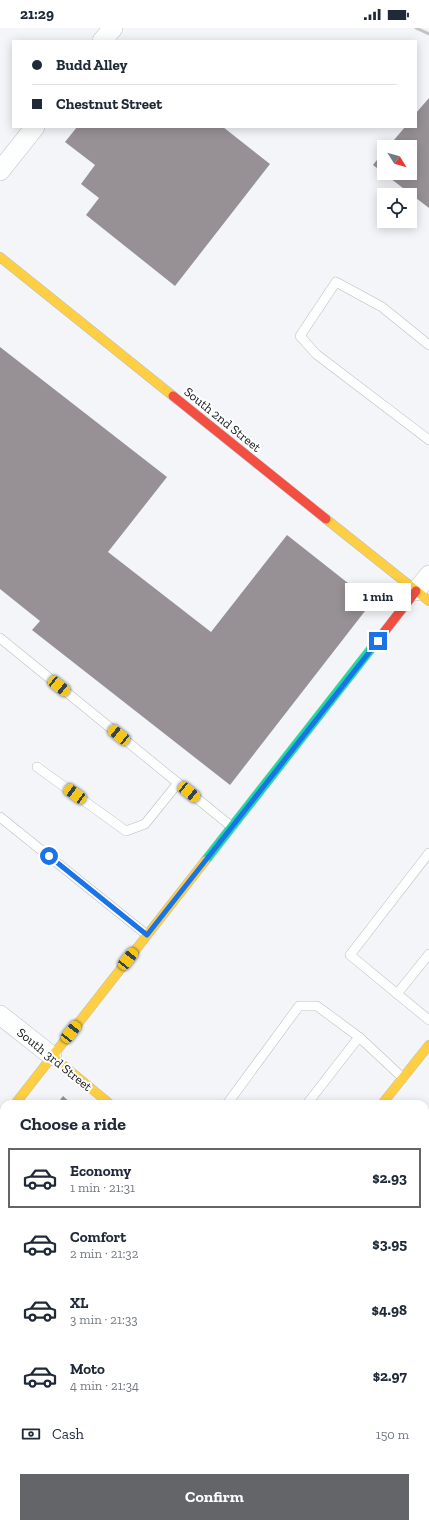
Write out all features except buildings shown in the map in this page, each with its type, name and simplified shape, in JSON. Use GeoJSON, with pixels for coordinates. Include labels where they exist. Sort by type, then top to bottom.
{"type":"FeatureCollection","features":[{"type":"Feature","properties":{"kind":"street"},"geometry":{"type":"LineString","coordinates":[[103,40],[113,28]]}},
{"type":"Feature","properties":{"kind":"street"},"geometry":{"type":"LineString","coordinates":[[0,171],[34,128]]}},
{"type":"Feature","properties":{"kind":"street","name":"South 2nd Street"},"geometry":{"type":"LineString","coordinates":[[0,257],[423,596]]}},
{"type":"Feature","properties":{"kind":"street"},"geometry":{"type":"LineString","coordinates":[[18,1100],[232,827],[423,596],[429,575]]}},
{"type":"Feature","properties":{"kind":"street","name":"South 3rd Street"},"geometry":{"type":"LineString","coordinates":[[0,1015],[105,1100]]}},
{"type":"Feature","properties":{"kind":"street"},"geometry":{"type":"LineString","coordinates":[[385,1100],[429,1045]]}},
{"type":"Feature","properties":{"kind":"lane"},"geometry":{"type":"LineString","coordinates":[[429,345],[382,307],[336,282],[300,336],[316,354],[429,440]]}},
{"type":"Feature","properties":{"kind":"lane"},"geometry":{"type":"LineString","coordinates":[[0,638],[232,827]]}},
{"type":"Feature","properties":{"kind":"lane"},"geometry":{"type":"LineString","coordinates":[[37,767],[126,831],[145,824],[178,783]]}},
{"type":"Feature","properties":{"kind":"lane"},"geometry":{"type":"LineString","coordinates":[[0,817],[147,935]]}},
{"type":"Feature","properties":{"kind":"lane"},"geometry":{"type":"LineString","coordinates":[[429,853],[350,955],[429,1020]]}},
{"type":"Feature","properties":{"kind":"lane"},"geometry":{"type":"LineString","coordinates":[[398,994],[429,954]]}},
{"type":"Feature","properties":{"kind":"lane"},"geometry":{"type":"LineString","coordinates":[[230,1100],[299,1006],[317,1006],[359,1037],[403,1078]]}},
{"type":"Feature","properties":{"kind":"lane"},"geometry":{"type":"LineString","coordinates":[[310,1100],[359,1037]]}},
{"type":"Feature","properties":{"kind":"railway"},"geometry":{"type":"LineString","coordinates":[[416,28],[429,34]]}},
{"type":"Feature","properties":{"kind":"traffic: fast"},"geometry":{"type":"LineString","coordinates":[[205,861],[381,636]]}},
{"type":"Feature","properties":{"kind":"traffic: slow"},"geometry":{"type":"LineString","coordinates":[[0,257],[173,396]]}},
{"type":"Feature","properties":{"kind":"traffic: slow"},"geometry":{"type":"LineString","coordinates":[[326,519],[429,601]]}},
{"type":"Feature","properties":{"kind":"traffic: slow"},"geometry":{"type":"LineString","coordinates":[[18,1100],[205,861]]}},
{"type":"Feature","properties":{"kind":"traffic: slow"},"geometry":{"type":"LineString","coordinates":[[385,1100],[429,1045]]}},
{"type":"Feature","properties":{"kind":"traffic: slow"},"geometry":{"type":"LineString","coordinates":[[52,1056],[105,1100]]}},
{"type":"Feature","properties":{"kind":"traffic: jam"},"geometry":{"type":"LineString","coordinates":[[173,396],[326,519]]}},
{"type":"Feature","properties":{"kind":"traffic: jam"},"geometry":{"type":"LineString","coordinates":[[381,636],[416,591]]}},
{"type":"Feature","properties":{"kind":"route"},"geometry":{"type":"LineString","coordinates":[[49,856],[147,935],[378,641]]}}]}
